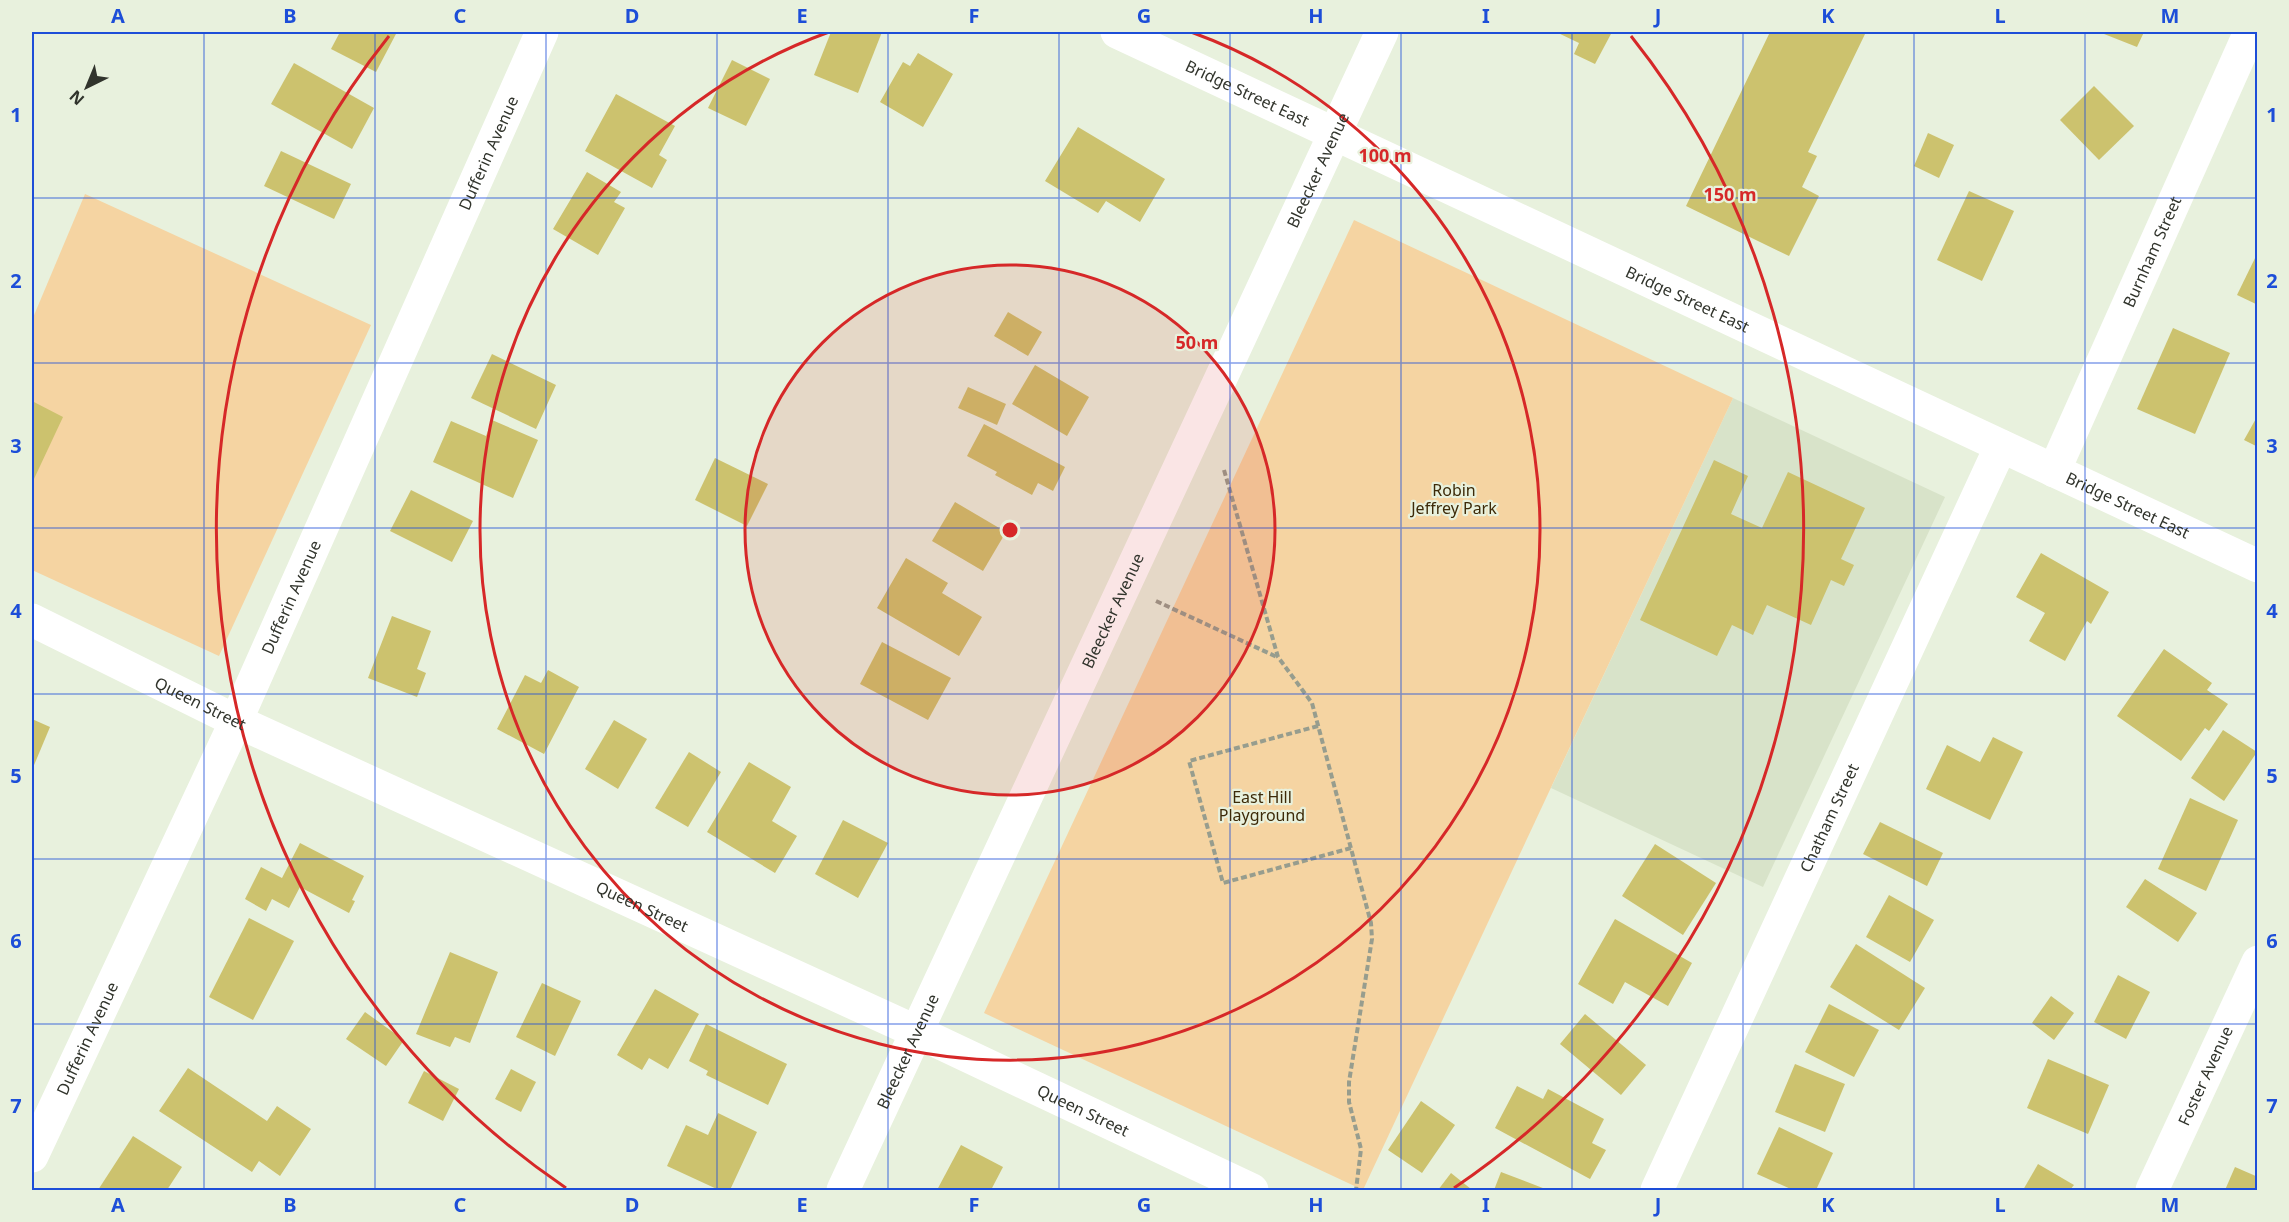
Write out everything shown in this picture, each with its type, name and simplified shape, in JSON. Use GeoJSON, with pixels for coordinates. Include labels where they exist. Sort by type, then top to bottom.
{"type":"FeatureCollection","features":[{"type":"Feature","properties":{"kind":"street","name":"Dufferin Avenue"},"geometry":{"type":"LineString","coordinates":[[32,1156],[236,721],[542,32]]}},
{"type":"Feature","properties":{"kind":"street","name":"Bridge Street East"},"geometry":{"type":"LineString","coordinates":[[1117,32],[2258,566]]}},
{"type":"Feature","properties":{"kind":"street","name":"Bleecker Avenue"},"geometry":{"type":"LineString","coordinates":[[843,1191],[1382,32]]}},
{"type":"Feature","properties":{"kind":"street","name":"Burnham Street"},"geometry":{"type":"LineString","coordinates":[[2054,471],[2250,32]]}},
{"type":"Feature","properties":{"kind":"street","name":"Chatham Street"},"geometry":{"type":"LineString","coordinates":[[1657,1191],[2001,446]]}},
{"type":"Feature","properties":{"kind":"street","name":"Queen Street"},"geometry":{"type":"LineString","coordinates":[[32,620],[236,721],[917,1032],[1252,1191]]}},
{"type":"Feature","properties":{"kind":"street","name":"Foster Avenue"},"geometry":{"type":"LineString","coordinates":[[2152,1191],[2258,962]]}},
{"type":"Feature","properties":{"kind":"path"},"geometry":{"type":"LineString","coordinates":[[1224,470],[1278,657],[1311,704],[1371,923],[1372,939],[1349,1082],[1349,1102],[1361,1149],[1356,1191]]}},
{"type":"Feature","properties":{"kind":"path"},"geometry":{"type":"LineString","coordinates":[[1124,587],[1278,657]]}},
{"type":"Feature","properties":{"kind":"path"},"geometry":{"type":"LineString","coordinates":[[1318,726],[1189,761],[1223,883],[1351,848]]}},
{"type":"Feature","properties":{"kind":"shaded area"},"geometry":{"type":"Polygon","coordinates":[[[1733,398],[1945,497],[1763,887],[1551,788],[1733,398]]]}},
{"type":"Feature","properties":{"kind":"green space"},"geometry":{"type":"Polygon","coordinates":[[[85,194],[371,325],[219,656],[32,570],[32,320],[85,194]]]}},
{"type":"Feature","properties":{"kind":"green space","name":"Robin Jeffrey Park"},"geometry":{"type":"Polygon","coordinates":[[[1354,220],[1733,398],[1363,1190],[984,1013],[1354,220]]]}},
{"type":"Feature","properties":{"kind":"building"},"geometry":{"type":"Polygon","coordinates":[[[340,32],[397,32],[376,72],[331,49],[340,32]]]}},
{"type":"Feature","properties":{"kind":"building"},"geometry":{"type":"Polygon","coordinates":[[[831,32],[882,32],[858,93],[814,75],[831,32]]]}},
{"type":"Feature","properties":{"kind":"building"},"geometry":{"type":"Polygon","coordinates":[[[1556,32],[1612,32],[1595,64],[1574,54],[1579,43],[1556,32]]]}},
{"type":"Feature","properties":{"kind":"building"},"geometry":{"type":"Polygon","coordinates":[[[1770,32],[1866,32],[1808,152],[1817,156],[1802,187],[1819,196],[1789,256],[1686,206],[1770,32]]]}},
{"type":"Feature","properties":{"kind":"building"},"geometry":{"type":"Polygon","coordinates":[[[2099,32],[2144,32],[2137,47],[2099,32]]]}},
{"type":"Feature","properties":{"kind":"building"},"geometry":{"type":"Polygon","coordinates":[[[918,53],[953,74],[923,127],[880,102],[903,62],[910,66],[918,53]]]}},
{"type":"Feature","properties":{"kind":"building"},"geometry":{"type":"Polygon","coordinates":[[[732,60],[770,79],[746,126],[708,108],[732,60]]]}},
{"type":"Feature","properties":{"kind":"building"},"geometry":{"type":"Polygon","coordinates":[[[294,63],[374,108],[352,149],[271,104],[294,63]]]}},
{"type":"Feature","properties":{"kind":"building"},"geometry":{"type":"Polygon","coordinates":[[[2094,86],[2134,126],[2099,160],[2060,120],[2094,86]]]}},
{"type":"Feature","properties":{"kind":"building"},"geometry":{"type":"Polygon","coordinates":[[[616,94],[675,126],[659,155],[667,160],[652,188],[585,151],[616,94]]]}},
{"type":"Feature","properties":{"kind":"building"},"geometry":{"type":"Polygon","coordinates":[[[1078,127],[1165,179],[1140,222],[1106,201],[1098,213],[1045,181],[1078,127]]]}},
{"type":"Feature","properties":{"kind":"building"},"geometry":{"type":"Polygon","coordinates":[[[1928,133],[1954,145],[1939,178],[1914,166],[1928,133]]]}},
{"type":"Feature","properties":{"kind":"building"},"geometry":{"type":"Polygon","coordinates":[[[281,151],[351,184],[334,219],[264,186],[281,151]]]}},
{"type":"Feature","properties":{"kind":"building"},"geometry":{"type":"Polygon","coordinates":[[[587,172],[621,192],[614,202],[625,208],[598,255],[553,229],[587,172]]]}},
{"type":"Feature","properties":{"kind":"building"},"geometry":{"type":"Polygon","coordinates":[[[1969,191],[2014,211],[1982,281],[1937,260],[1969,191]]]}},
{"type":"Feature","properties":{"kind":"building"},"geometry":{"type":"Polygon","coordinates":[[[2258,252],[2258,305],[2237,295],[2258,252]]]}},
{"type":"Feature","properties":{"kind":"building"},"geometry":{"type":"Polygon","coordinates":[[[1008,312],[1042,332],[1028,356],[994,336],[1008,312]]]}},
{"type":"Feature","properties":{"kind":"building"},"geometry":{"type":"Polygon","coordinates":[[[2173,328],[2230,353],[2195,434],[2137,409],[2173,328]]]}},
{"type":"Feature","properties":{"kind":"building"},"geometry":{"type":"Polygon","coordinates":[[[492,354],[556,385],[536,429],[471,398],[492,354]]]}},
{"type":"Feature","properties":{"kind":"building"},"geometry":{"type":"Polygon","coordinates":[[[1035,365],[1089,397],[1067,436],[1012,404],[1035,365]]]}},
{"type":"Feature","properties":{"kind":"building"},"geometry":{"type":"Polygon","coordinates":[[[968,387],[1006,404],[997,425],[958,408],[968,387]]]}},
{"type":"Feature","properties":{"kind":"building"},"geometry":{"type":"Polygon","coordinates":[[[32,401],[63,417],[33,481],[32,480],[32,401]]]}},
{"type":"Feature","properties":{"kind":"building"},"geometry":{"type":"Polygon","coordinates":[[[2258,415],[2258,447],[2244,440],[2258,415]]]}},
{"type":"Feature","properties":{"kind":"building"},"geometry":{"type":"Polygon","coordinates":[[[492,420],[538,440],[513,498],[433,462],[451,421],[486,436],[492,420]]]}},
{"type":"Feature","properties":{"kind":"building"},"geometry":{"type":"Polygon","coordinates":[[[984,424],[1065,467],[1053,491],[1038,483],[1032,495],[995,475],[997,472],[967,456],[984,424]]]}},
{"type":"Feature","properties":{"kind":"building"},"geometry":{"type":"Polygon","coordinates":[[[715,458],[768,484],[747,526],[695,500],[715,458]]]}},
{"type":"Feature","properties":{"kind":"building"},"geometry":{"type":"Polygon","coordinates":[[[1714,460],[1748,476],[1731,514],[1762,528],[1788,472],[1865,508],[1841,559],[1854,565],[1844,586],[1831,580],[1811,625],[1767,605],[1753,635],[1732,625],[1717,656],[1640,620],[1714,460]]]}},
{"type":"Feature","properties":{"kind":"building"},"geometry":{"type":"Polygon","coordinates":[[[411,490],[473,521],[452,562],[390,531],[411,490]]]}},
{"type":"Feature","properties":{"kind":"building"},"geometry":{"type":"Polygon","coordinates":[[[955,502],[1006,532],[983,571],[932,541],[955,502]]]}},
{"type":"Feature","properties":{"kind":"building"},"geometry":{"type":"Polygon","coordinates":[[[2041,553],[2109,592],[2091,624],[2087,621],[2065,661],[2029,641],[2045,613],[2016,597],[2041,553]]]}},
{"type":"Feature","properties":{"kind":"building"},"geometry":{"type":"Polygon","coordinates":[[[906,558],[948,583],[942,593],[982,617],[959,656],[877,608],[906,558]]]}},
{"type":"Feature","properties":{"kind":"building"},"geometry":{"type":"Polygon","coordinates":[[[392,616],[431,631],[417,669],[426,673],[417,697],[368,678],[392,616]]]}},
{"type":"Feature","properties":{"kind":"building"},"geometry":{"type":"Polygon","coordinates":[[[882,642],[951,678],[928,720],[860,684],[882,642]]]}},
{"type":"Feature","properties":{"kind":"building"},"geometry":{"type":"Polygon","coordinates":[[[2164,649],[2212,683],[2207,690],[2228,704],[2209,731],[2205,728],[2181,761],[2117,716],[2164,649]]]}},
{"type":"Feature","properties":{"kind":"building"},"geometry":{"type":"Polygon","coordinates":[[[548,670],[579,687],[544,754],[497,729],[525,675],[541,683],[548,670]]]}},
{"type":"Feature","properties":{"kind":"building"},"geometry":{"type":"Polygon","coordinates":[[[32,719],[50,727],[32,770],[32,719]]]}},
{"type":"Feature","properties":{"kind":"building"},"geometry":{"type":"Polygon","coordinates":[[[614,720],[647,739],[618,789],[585,769],[614,720]]]}},
{"type":"Feature","properties":{"kind":"building"},"geometry":{"type":"Polygon","coordinates":[[[2223,730],[2257,752],[2224,801],[2191,778],[2223,730]]]}},
{"type":"Feature","properties":{"kind":"building"},"geometry":{"type":"Polygon","coordinates":[[[1993,737],[2023,752],[1990,820],[1926,789],[1947,745],[1980,762],[1993,737]]]}},
{"type":"Feature","properties":{"kind":"building"},"geometry":{"type":"Polygon","coordinates":[[[689,752],[721,772],[688,827],[655,808],[689,752]]]}},
{"type":"Feature","properties":{"kind":"building"},"geometry":{"type":"Polygon","coordinates":[[[749,762],[791,787],[772,821],[797,836],[775,873],[707,832],[749,762]]]}},
{"type":"Feature","properties":{"kind":"building"},"geometry":{"type":"Polygon","coordinates":[[[2190,798],[2238,820],[2206,891],[2158,869],[2190,798]]]}},
{"type":"Feature","properties":{"kind":"building"},"geometry":{"type":"Polygon","coordinates":[[[843,820],[888,843],[858,898],[815,874],[843,820]]]}},
{"type":"Feature","properties":{"kind":"building"},"geometry":{"type":"Polygon","coordinates":[[[1880,822],[1943,853],[1927,886],[1863,854],[1880,822]]]}},
{"type":"Feature","properties":{"kind":"building"},"geometry":{"type":"Polygon","coordinates":[[[300,843],[364,876],[352,900],[355,901],[349,913],[300,887],[289,908],[272,899],[266,911],[245,899],[261,867],[282,878],[300,843]]]}},
{"type":"Feature","properties":{"kind":"building"},"geometry":{"type":"Polygon","coordinates":[[[1655,844],[1716,883],[1683,935],[1622,896],[1655,844]]]}},
{"type":"Feature","properties":{"kind":"building"},"geometry":{"type":"Polygon","coordinates":[[[2145,879],[2197,913],[2178,942],[2126,907],[2145,879]]]}},
{"type":"Feature","properties":{"kind":"building"},"geometry":{"type":"Polygon","coordinates":[[[1889,895],[1934,920],[1910,962],[1866,937],[1889,895]]]}},
{"type":"Feature","properties":{"kind":"building"},"geometry":{"type":"Polygon","coordinates":[[[249,918],[294,941],[253,1020],[209,997],[249,918]]]}},
{"type":"Feature","properties":{"kind":"building"},"geometry":{"type":"Polygon","coordinates":[[[1615,919],[1692,963],[1668,1006],[1625,982],[1613,1004],[1578,984],[1615,919]]]}},
{"type":"Feature","properties":{"kind":"building"},"geometry":{"type":"Polygon","coordinates":[[[1856,944],[1925,988],[1899,1030],[1830,987],[1856,944]]]}},
{"type":"Feature","properties":{"kind":"building"},"geometry":{"type":"Polygon","coordinates":[[[450,952],[498,972],[470,1043],[455,1037],[450,1047],[416,1034],[450,952]]]}},
{"type":"Feature","properties":{"kind":"building"},"geometry":{"type":"Polygon","coordinates":[[[2118,975],[2150,992],[2126,1039],[2094,1022],[2118,975]]]}},
{"type":"Feature","properties":{"kind":"building"},"geometry":{"type":"Polygon","coordinates":[[[542,983],[581,1001],[555,1056],[516,1037],[542,983]]]}},
{"type":"Feature","properties":{"kind":"building"},"geometry":{"type":"Polygon","coordinates":[[[655,989],[699,1014],[668,1069],[649,1058],[642,1070],[617,1055],[655,989]]]}},
{"type":"Feature","properties":{"kind":"building"},"geometry":{"type":"Polygon","coordinates":[[[2051,996],[2074,1013],[2054,1040],[2032,1023],[2051,996]]]}},
{"type":"Feature","properties":{"kind":"building"},"geometry":{"type":"Polygon","coordinates":[[[1829,1004],[1879,1030],[1854,1077],[1805,1052],[1829,1004]]]}},
{"type":"Feature","properties":{"kind":"building"},"geometry":{"type":"Polygon","coordinates":[[[365,1012],[404,1040],[386,1066],[346,1039],[365,1012]]]}},
{"type":"Feature","properties":{"kind":"building"},"geometry":{"type":"Polygon","coordinates":[[[1585,1014],[1646,1065],[1621,1095],[1560,1044],[1585,1014]]]}},
{"type":"Feature","properties":{"kind":"building"},"geometry":{"type":"Polygon","coordinates":[[[706,1024],[787,1064],[768,1105],[706,1075],[708,1071],[689,1061],[706,1024]]]}},
{"type":"Feature","properties":{"kind":"building"},"geometry":{"type":"Polygon","coordinates":[[[2048,1059],[2109,1085],[2088,1134],[2027,1108],[2048,1059]]]}},
{"type":"Feature","properties":{"kind":"building"},"geometry":{"type":"Polygon","coordinates":[[[1795,1064],[1845,1084],[1825,1132],[1775,1112],[1795,1064]]]}},
{"type":"Feature","properties":{"kind":"building"},"geometry":{"type":"Polygon","coordinates":[[[188,1068],[267,1121],[277,1106],[311,1129],[280,1176],[259,1161],[252,1172],[159,1111],[188,1068]]]}},
{"type":"Feature","properties":{"kind":"building"},"geometry":{"type":"Polygon","coordinates":[[[511,1069],[536,1082],[521,1112],[495,1099],[511,1069]]]}},
{"type":"Feature","properties":{"kind":"building"},"geometry":{"type":"Polygon","coordinates":[[[424,1071],[459,1089],[443,1121],[408,1103],[424,1071]]]}},
{"type":"Feature","properties":{"kind":"building"},"geometry":{"type":"Polygon","coordinates":[[[1517,1086],[1543,1099],[1548,1089],[1604,1119],[1592,1143],[1606,1150],[1590,1179],[1495,1128],[1517,1086]]]}},
{"type":"Feature","properties":{"kind":"building"},"geometry":{"type":"Polygon","coordinates":[[[1421,1101],[1455,1125],[1422,1173],[1388,1150],[1421,1101]]]}},
{"type":"Feature","properties":{"kind":"building"},"geometry":{"type":"Polygon","coordinates":[[[718,1113],[757,1132],[730,1190],[719,1190],[667,1166],[686,1125],[708,1135],[718,1113]]]}},
{"type":"Feature","properties":{"kind":"building"},"geometry":{"type":"Polygon","coordinates":[[[1779,1127],[1833,1153],[1816,1190],[1793,1190],[1757,1174],[1779,1127]]]}},
{"type":"Feature","properties":{"kind":"building"},"geometry":{"type":"Polygon","coordinates":[[[133,1136],[182,1167],[167,1190],[98,1190],[133,1136]]]}},
{"type":"Feature","properties":{"kind":"building"},"geometry":{"type":"Polygon","coordinates":[[[961,1145],[1003,1167],[991,1190],[937,1190],[961,1145]]]}},
{"type":"Feature","properties":{"kind":"building"},"geometry":{"type":"Polygon","coordinates":[[[2038,1164],[2074,1185],[2070,1190],[2023,1190],[2038,1164]]]}},
{"type":"Feature","properties":{"kind":"building"},"geometry":{"type":"Polygon","coordinates":[[[2235,1167],[2258,1177],[2258,1190],[2225,1190],[2235,1167]]]}},
{"type":"Feature","properties":{"kind":"building"},"geometry":{"type":"Polygon","coordinates":[[[1501,1172],[1548,1190],[1494,1190],[1501,1172]]]}},
{"type":"Feature","properties":{"kind":"building"},"geometry":{"type":"Polygon","coordinates":[[[1451,1173],[1471,1189],[1438,1190],[1451,1173]]]}},
{"type":"Feature","properties":{"kind":"park label","name":"East Hill Playground"},"geometry":{"type":"Point","coordinates":[1262,806]}}]}
